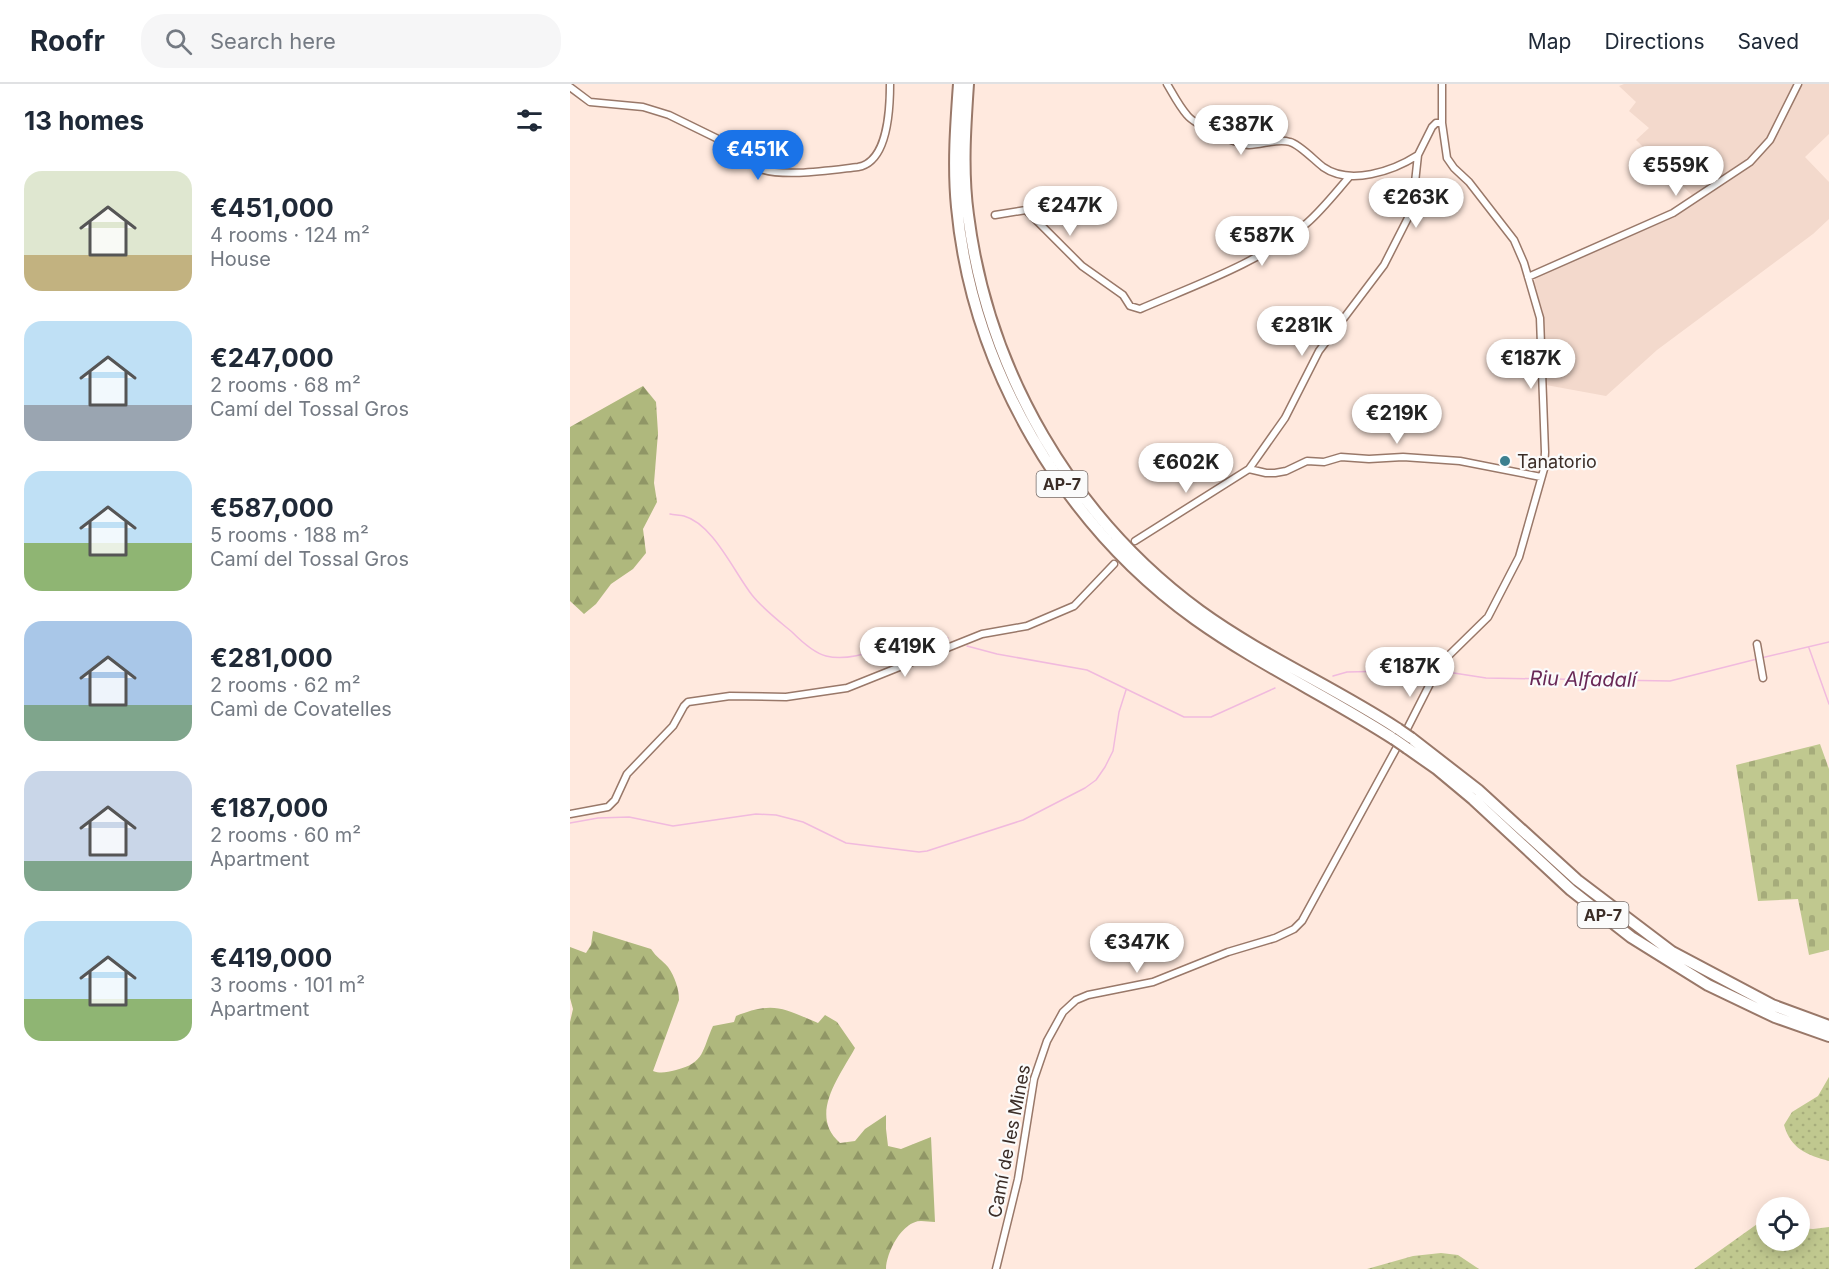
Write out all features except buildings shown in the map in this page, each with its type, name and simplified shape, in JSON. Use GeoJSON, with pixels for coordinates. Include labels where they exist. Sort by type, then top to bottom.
{"type":"FeatureCollection","features":[{"type":"Feature","properties":{"kind":"highway","name":"AP-7"},"geometry":{"type":"LineString","coordinates":[[959,84],[955,176],[964,256],[972,290],[996,365],[1016,409],[1038,449],[1074,500],[1100,531],[1150,582],[1179,607],[1238,647],[1358,716],[1402,738],[1478,790],[1577,880],[1672,952],[1772,1005],[1829,1026]]}},
{"type":"Feature","properties":{"kind":"highway","name":"AP-7"},"geometry":{"type":"LineString","coordinates":[[968,84],[964,169],[968,214],[981,283],[1003,358],[1031,417],[1055,457],[1106,524],[1185,600],[1244,639],[1364,707],[1473,799],[1571,890],[1631,937],[1708,985],[1775,1017],[1829,1036]]}},
{"type":"Feature","properties":{"kind":"street"},"geometry":{"type":"LineString","coordinates":[[570,87],[590,102],[643,107],[669,115],[716,138],[758,168],[786,173],[858,167],[868,164],[876,155],[887,126],[890,84]]}},
{"type":"Feature","properties":{"kind":"street"},"geometry":{"type":"LineString","coordinates":[[1167,84],[1187,116],[1200,125],[1244,144],[1291,142],[1326,169],[1348,176],[1392,170],[1418,155]]}},
{"type":"Feature","properties":{"kind":"street","name":"Camí de les Mines"},"geometry":{"type":"LineString","coordinates":[[996,1269],[1018,1179],[1034,1079],[1047,1041],[1063,1012],[1076,1000],[1088,995],[1153,982],[1228,952],[1275,938],[1302,921],[1440,664],[1488,617],[1519,557],[1542,477],[1545,450],[1540,318],[1521,254],[1511,235],[1469,182],[1450,164],[1444,146],[1442,84]]}},
{"type":"Feature","properties":{"kind":"street"},"geometry":{"type":"LineString","coordinates":[[1528,277],[1673,213],[1750,162],[1770,140],[1798,84]]}},
{"type":"Feature","properties":{"kind":"street"},"geometry":{"type":"LineString","coordinates":[[1135,541],[1250,469],[1285,418],[1318,351],[1385,262],[1412,210],[1418,155],[1432,127],[1436,123],[1442,123]]}},
{"type":"Feature","properties":{"kind":"street"},"geometry":{"type":"LineString","coordinates":[[995,215],[1026,210],[1082,266],[1123,296],[1130,306],[1140,309],[1247,261],[1279,244],[1307,223],[1348,176]]}},
{"type":"Feature","properties":{"kind":"street"},"geometry":{"type":"LineString","coordinates":[[1250,469],[1275,473],[1286,471],[1307,461],[1324,462],[1341,457],[1370,459],[1403,457],[1460,461],[1542,477]]}},
{"type":"Feature","properties":{"kind":"street"},"geometry":{"type":"LineString","coordinates":[[570,814],[611,805],[627,774],[673,726],[688,702],[730,696],[786,697],[847,688],[982,633],[1027,626],[1066,611],[1074,606],[1114,564]]}},
{"type":"Feature","properties":{"kind":"street"},"geometry":{"type":"LineString","coordinates":[[1757,646],[1763,678]]}},
{"type":"Feature","properties":{"kind":"shaded area"},"geometry":{"type":"Polygon","coordinates":[[[1624,84],[1829,84],[1829,134],[1805,157],[1829,182],[1829,219],[1813,234],[1657,350],[1606,396],[1546,385],[1543,311],[1534,284],[1535,278],[1672,218],[1698,201],[1636,140],[1649,128],[1629,111],[1636,102],[1619,86],[1624,84]]]}},
{"type":"Feature","properties":{"kind":"green space"},"geometry":{"type":"Polygon","coordinates":[[[643,386],[656,402],[658,433],[654,483],[657,502],[643,529],[646,553],[633,569],[611,584],[596,604],[584,614],[570,601],[570,427],[643,386]]]}},
{"type":"Feature","properties":{"kind":"green space"},"geometry":{"type":"Polygon","coordinates":[[[1820,744],[1829,769],[1829,950],[1809,955],[1798,899],[1758,901],[1736,765],[1820,744]]]}},
{"type":"Feature","properties":{"kind":"green space"},"geometry":{"type":"Polygon","coordinates":[[[593,931],[651,949],[668,967],[675,979],[679,1000],[653,1071],[667,1072],[692,1064],[701,1054],[713,1026],[734,1022],[736,1016],[749,1011],[778,1008],[818,1023],[825,1015],[837,1022],[855,1048],[830,1095],[827,1120],[831,1132],[840,1143],[855,1141],[865,1129],[886,1115],[888,1146],[901,1149],[931,1137],[935,1222],[914,1222],[908,1226],[896,1239],[886,1269],[570,1269],[570,1022],[573,1009],[570,998],[570,947],[586,953],[591,945],[593,931]]]}},
{"type":"Feature","properties":{"kind":"green space"},"geometry":{"type":"Polygon","coordinates":[[[1829,1077],[1829,1161],[1801,1150],[1791,1140],[1784,1125],[1792,1112],[1818,1096],[1829,1077]]]}},
{"type":"Feature","properties":{"kind":"green space"},"geometry":{"type":"Polygon","coordinates":[[[1756,1225],[1756,1251],[1810,1251],[1810,1229],[1829,1227],[1829,1269],[1694,1269],[1756,1225]]]}},
{"type":"Feature","properties":{"kind":"green space"},"geometry":{"type":"Polygon","coordinates":[[[1441,1253],[1458,1255],[1479,1269],[1367,1269],[1413,1256],[1441,1253]]]}},
{"type":"Feature","properties":{"kind":"waterway"},"geometry":{"type":"LineString","coordinates":[[670,514],[684,516],[704,528],[714,538],[756,600],[804,643],[821,654],[837,658],[847,657],[916,638],[948,638]]}},
{"type":"Feature","properties":{"kind":"waterway","name":"Riu Alfadalí"},"geometry":{"type":"LineString","coordinates":[[1761,658],[1829,642]]}},
{"type":"Feature","properties":{"kind":"waterway"},"geometry":{"type":"LineString","coordinates":[[967,646],[997,654],[1087,670],[1184,717],[1211,717],[1275,688]]}},
{"type":"Feature","properties":{"kind":"waterway"},"geometry":{"type":"LineString","coordinates":[[1809,648],[1829,704]]}},
{"type":"Feature","properties":{"kind":"waterway","name":"Riu Alfadalí"},"geometry":{"type":"LineString","coordinates":[[1441,671],[1486,678],[1670,681],[1757,659]]}},
{"type":"Feature","properties":{"kind":"waterway","name":"Riu Alfadalí"},"geometry":{"type":"LineString","coordinates":[[1333,676],[1347,672],[1433,670]]}},
{"type":"Feature","properties":{"kind":"waterway"},"geometry":{"type":"LineString","coordinates":[[570,823],[598,818],[629,817],[673,826],[756,814],[776,815],[803,822],[846,843],[927,851],[1023,820],[1096,780],[1113,751],[1119,712],[1126,690]]}},
{"type":"Feature","properties":{"kind":"place","name":"Tanatorio"},"geometry":{"type":"Point","coordinates":[1505,461]}}]}
